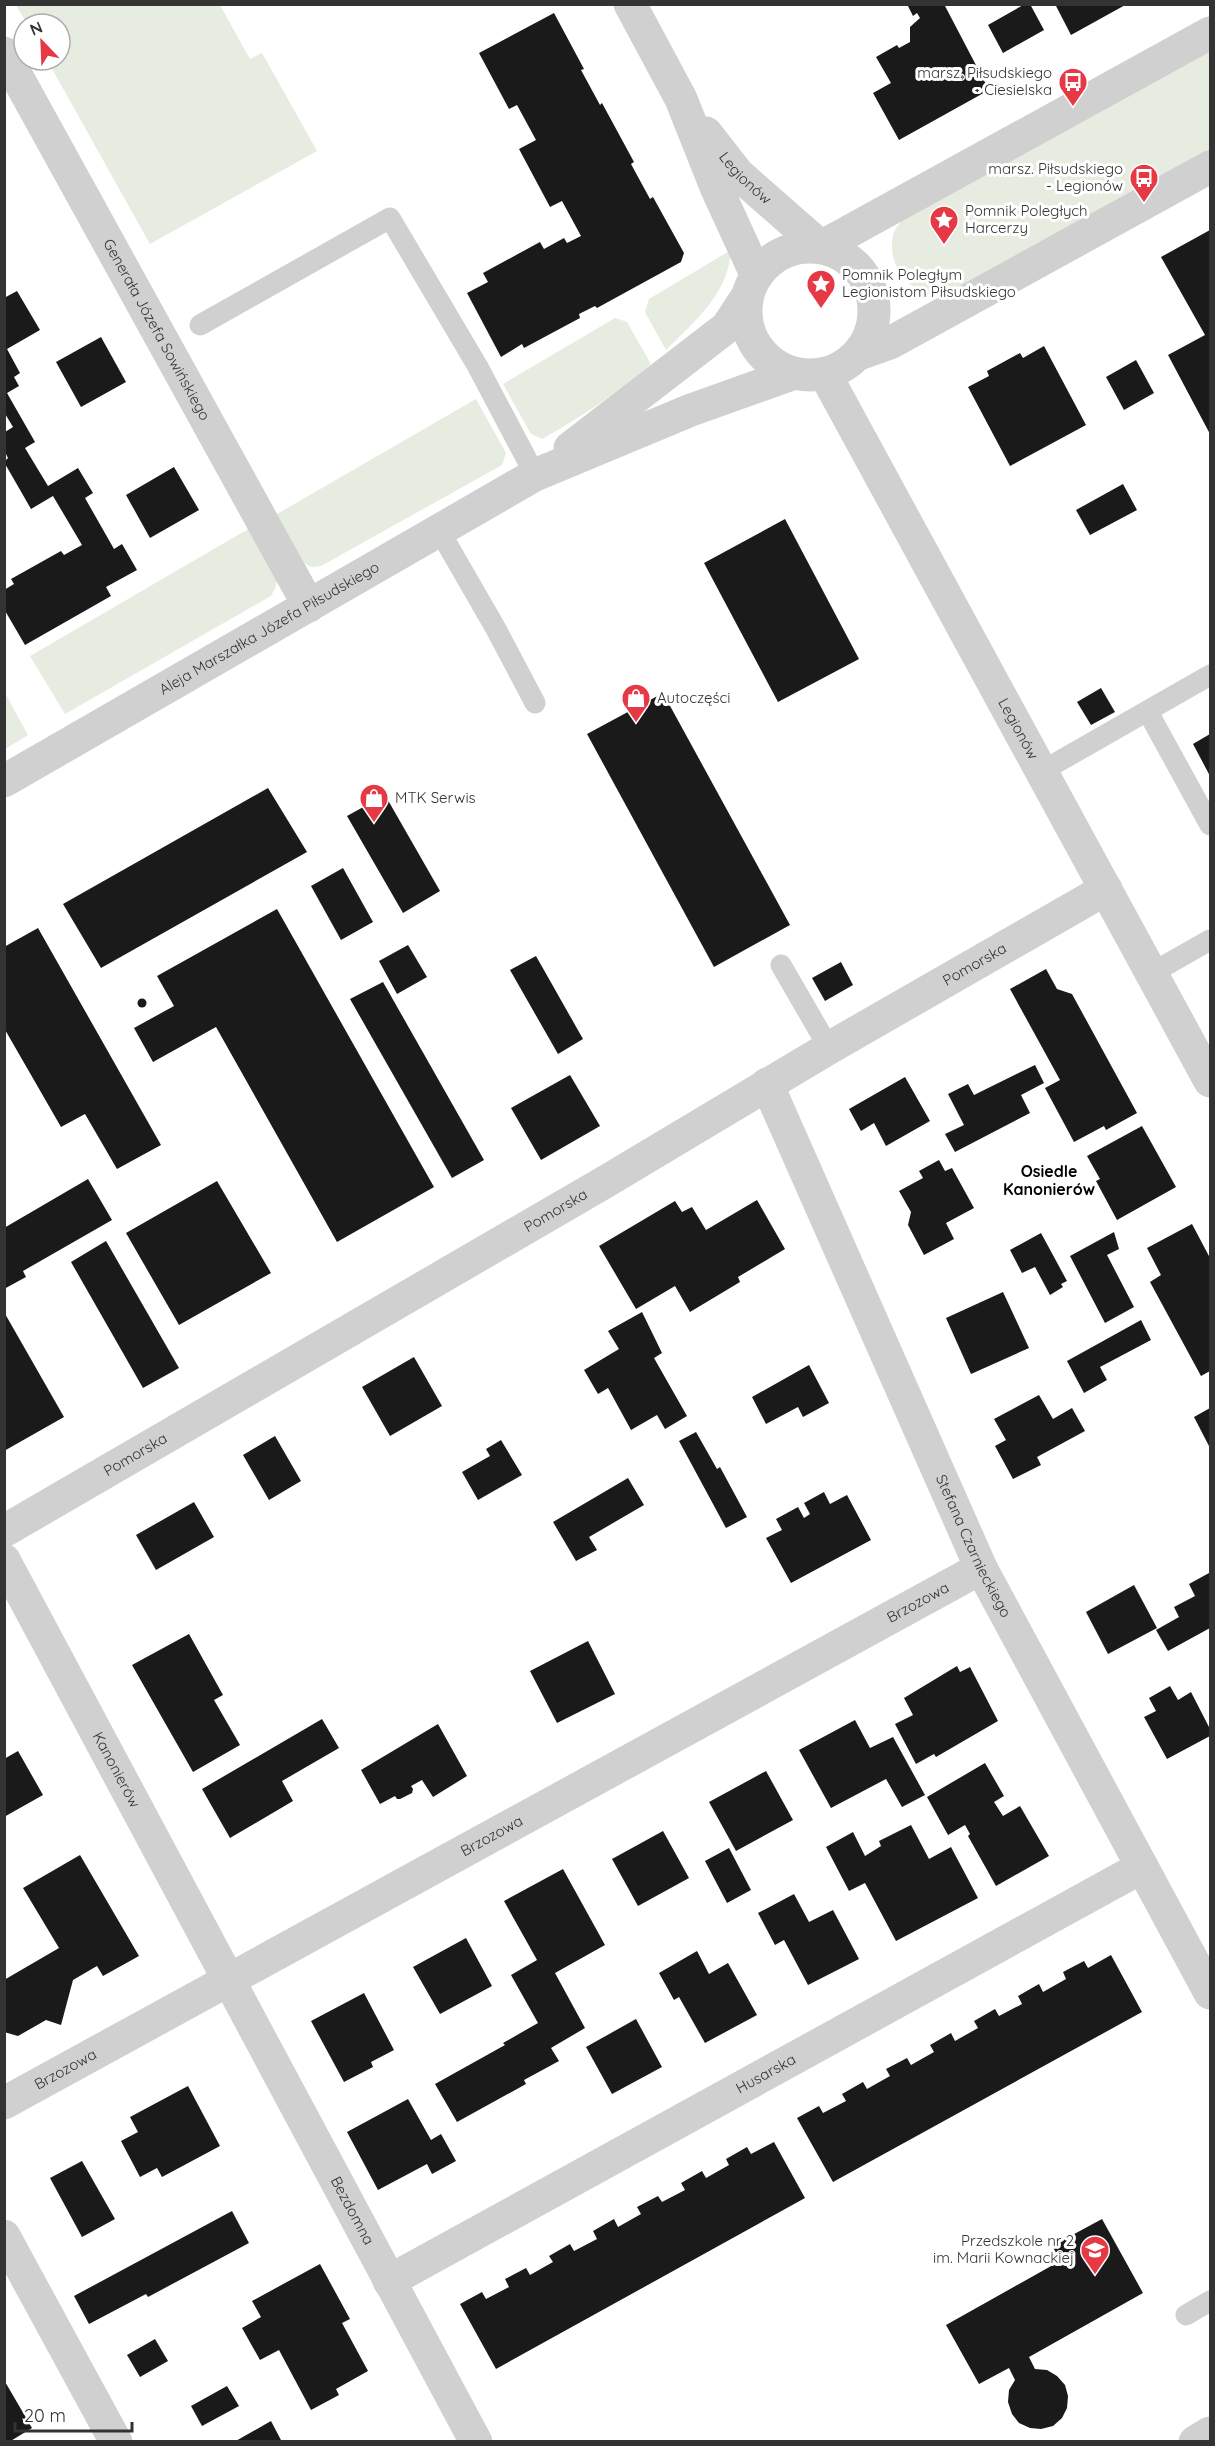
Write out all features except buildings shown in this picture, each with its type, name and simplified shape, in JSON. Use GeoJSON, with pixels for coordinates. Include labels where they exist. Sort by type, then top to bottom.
{"type":"FeatureCollection","features":[{"type":"Feature","properties":{"kind":"street","name":"Legionów"},"geometry":{"type":"LineString","coordinates":[[630,4],[681,99],[716,186],[751,286]]}},
{"type":"Feature","properties":{"kind":"street"},"geometry":{"type":"LineString","coordinates":[[821,247],[1210,33]]}},
{"type":"Feature","properties":{"kind":"street","name":"Generała Józefa Sowińskiego"},"geometry":{"type":"LineString","coordinates":[[4,53],[309,606]]}},
{"type":"Feature","properties":{"kind":"street","name":"Legionów"},"geometry":{"type":"LineString","coordinates":[[681,99],[738,174],[821,247]]}},
{"type":"Feature","properties":{"kind":"street"},"geometry":{"type":"LineString","coordinates":[[859,354],[871,332],[874,304],[866,278],[847,258],[821,247],[796,248],[774,257],[751,286],[746,322],[754,345],[770,363],[792,374],[808,376],[825,374],[843,367],[859,354],[890,343],[1210,167]]}},
{"type":"Feature","properties":{"kind":"street","name":"Aleja Marszałka Józefa Piłsudskiego"},"geometry":{"type":"LineString","coordinates":[[535,475],[727,327],[751,286]]}},
{"type":"Feature","properties":{"kind":"street","name":"Aleja Marszałka Józefa Piłsudskiego"},"geometry":{"type":"LineString","coordinates":[[4,782],[535,475],[691,410],[792,374]]}},
{"type":"Feature","properties":{"kind":"street","name":"Legionów"},"geometry":{"type":"LineString","coordinates":[[825,374],[1210,1081]]}},
{"type":"Feature","properties":{"kind":"street","name":"Pomorska"},"geometry":{"type":"LineString","coordinates":[[4,1532],[605,1182],[767,1084],[1106,889]]}},
{"type":"Feature","properties":{"kind":"street","name":"Stefana Czarnieckiego"},"geometry":{"type":"LineString","coordinates":[[767,1084],[981,1568],[1210,1993]]}},
{"type":"Feature","properties":{"kind":"street","name":"Kanonierów"},"geometry":{"type":"LineString","coordinates":[[4,1560],[229,1979]]}},
{"type":"Feature","properties":{"kind":"street","name":"Brzozowa"},"geometry":{"type":"LineString","coordinates":[[4,2103],[981,1568]]}},
{"type":"Feature","properties":{"kind":"street","name":"Husarska"},"geometry":{"type":"LineString","coordinates":[[389,2281],[1143,1867]]}},
{"type":"Feature","properties":{"kind":"street","name":"Bezdomna"},"geometry":{"type":"LineString","coordinates":[[229,1979],[476,2442]]}},
{"type":"Feature","properties":{"kind":"street"},"geometry":{"type":"LineString","coordinates":[[4,2236],[116,2442]]}},
{"type":"Feature","properties":{"kind":"street"},"geometry":{"type":"LineString","coordinates":[[1196,2442],[1210,2433]]}},
{"type":"Feature","properties":{"kind":"lane"},"geometry":{"type":"LineString","coordinates":[[200,325],[390,218],[478,368],[535,475]]}},
{"type":"Feature","properties":{"kind":"lane"},"geometry":{"type":"LineString","coordinates":[[439,530],[496,629],[535,703]]}},
{"type":"Feature","properties":{"kind":"lane"},"geometry":{"type":"LineString","coordinates":[[1042,771],[1210,675]]}},
{"type":"Feature","properties":{"kind":"lane"},"geometry":{"type":"LineString","coordinates":[[1148,712],[1210,825]]}},
{"type":"Feature","properties":{"kind":"lane"},"geometry":{"type":"LineString","coordinates":[[1152,973],[1210,940]]}},
{"type":"Feature","properties":{"kind":"lane"},"geometry":{"type":"LineString","coordinates":[[781,965],[829,1048]]}},
{"type":"Feature","properties":{"kind":"lane"},"geometry":{"type":"LineString","coordinates":[[1186,2315],[1210,2301]]}},
{"type":"Feature","properties":{"kind":"shaded area"},"geometry":{"type":"Polygon","coordinates":[[[16,5],[220,5],[250,59],[262,53],[317,151],[150,244],[54,72],[72,72],[72,12],[20,12],[16,5]]]}},
{"type":"Feature","properties":{"kind":"shaded area"},"geometry":{"type":"Polygon","coordinates":[[[1210,46],[1210,154],[959,294],[938,295],[925,292],[908,282],[901,274],[893,256],[893,236],[908,212],[1210,46]]]}},
{"type":"Feature","properties":{"kind":"shaded area"},"geometry":{"type":"Polygon","coordinates":[[[731,250],[729,265],[717,293],[708,306],[666,350],[645,312],[649,299],[731,250]]]}},
{"type":"Feature","properties":{"kind":"shaded area"},"geometry":{"type":"Polygon","coordinates":[[[615,318],[627,322],[651,364],[612,395],[556,431],[542,439],[531,434],[503,384],[615,318]]]}},
{"type":"Feature","properties":{"kind":"shaded area"},"geometry":{"type":"Polygon","coordinates":[[[476,399],[506,453],[502,465],[321,566],[311,567],[304,563],[277,514],[476,399]]]}},
{"type":"Feature","properties":{"kind":"shaded area"},"geometry":{"type":"Polygon","coordinates":[[[250,528],[277,578],[271,596],[65,714],[30,656],[250,528]]]}},
{"type":"Feature","properties":{"kind":"shaded area"},"geometry":{"type":"Polygon","coordinates":[[[5,693],[28,735],[4,749],[5,693]]]}},
{"type":"Feature","properties":{"kind":"place","name":"marsz. Piłsudskiego - Ciesielska"},"geometry":{"type":"Point","coordinates":[1073,108]}},
{"type":"Feature","properties":{"kind":"place","name":"marsz. Piłsudskiego - Legionów"},"geometry":{"type":"Point","coordinates":[1144,204]}},
{"type":"Feature","properties":{"kind":"place","name":"Pomnik Poległych Harcerzy"},"geometry":{"type":"Point","coordinates":[944,246]}},
{"type":"Feature","properties":{"kind":"place","name":"Pomnik Poległym Legionistom Piłsudskiego"},"geometry":{"type":"Point","coordinates":[821,310]}},
{"type":"Feature","properties":{"kind":"place","name":"Autoczęści"},"geometry":{"type":"Point","coordinates":[636,724]}},
{"type":"Feature","properties":{"kind":"place","name":"MTK Serwis"},"geometry":{"type":"Point","coordinates":[374,824]}},
{"type":"Feature","properties":{"kind":"place","name":"Przedszkole nr 2 im. Marii Kownackiej"},"geometry":{"type":"Point","coordinates":[1095,2276]}},
{"type":"Feature","properties":{"kind":"district","name":"Osiedle Kanonierów"},"geometry":{"type":"Point","coordinates":[1049,1180]}}]}
